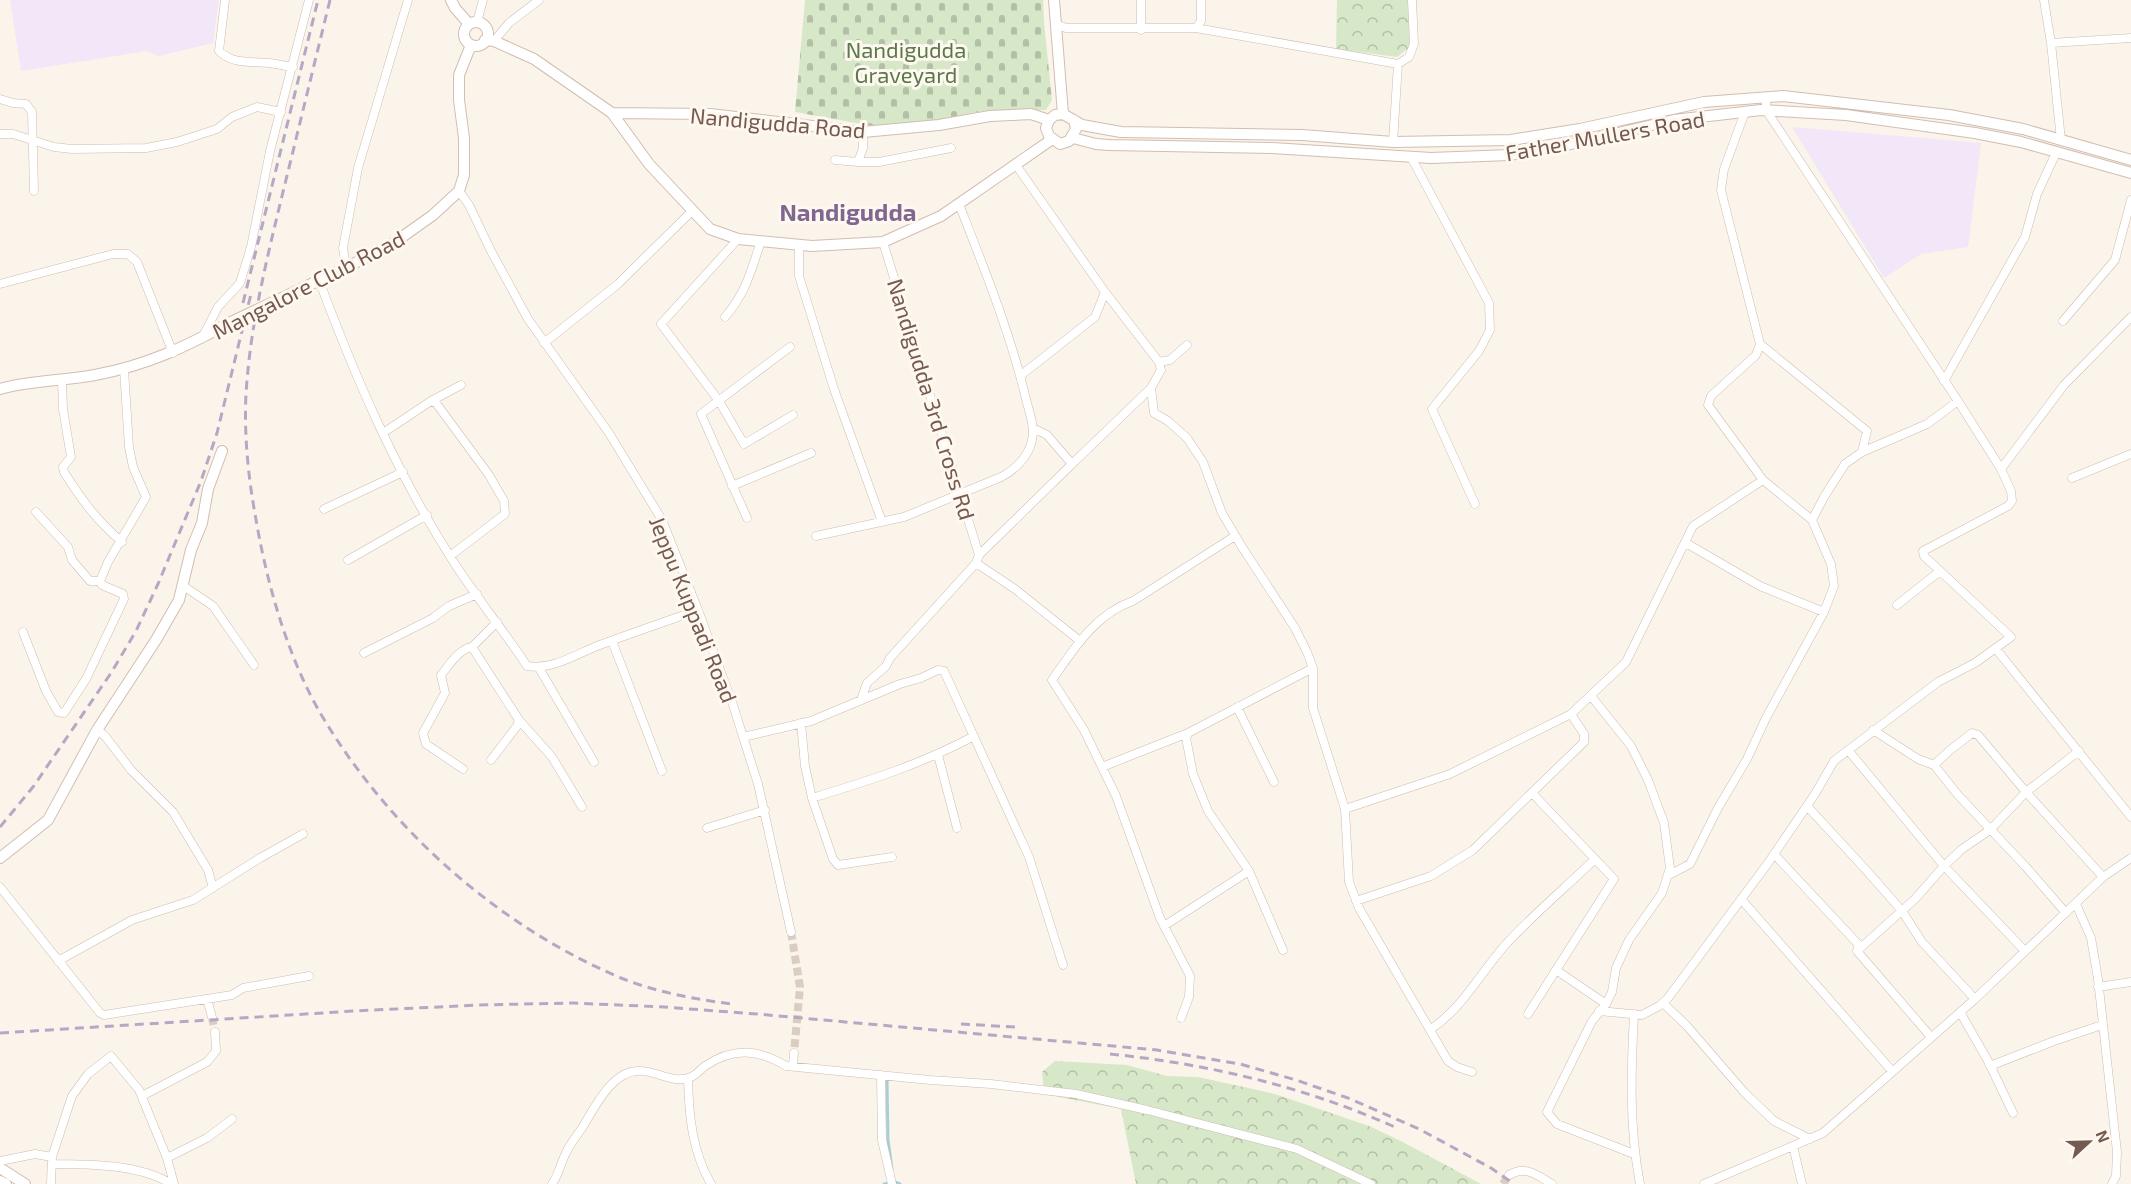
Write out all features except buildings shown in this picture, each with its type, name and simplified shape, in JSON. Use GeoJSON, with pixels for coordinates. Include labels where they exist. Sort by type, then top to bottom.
{"type":"FeatureCollection","features":[{"type":"Feature","properties":{"kind":"main road"},"geometry":{"type":"LineString","coordinates":[[451,0],[455,8],[473,23],[481,23],[487,30],[490,41]]}},
{"type":"Feature","properties":{"kind":"main road"},"geometry":{"type":"LineString","coordinates":[[1054,0],[1058,25],[1063,114]]}},
{"type":"Feature","properties":{"kind":"main road"},"geometry":{"type":"LineString","coordinates":[[473,23],[464,34],[471,45],[490,41],[534,59],[612,113],[649,164],[692,211],[710,229],[738,239],[812,246],[883,242],[941,216],[1052,140]]}},
{"type":"Feature","properties":{"kind":"main road"},"geometry":{"type":"LineString","coordinates":[[459,191],[464,175],[464,138],[459,100],[459,75],[471,45]]}},
{"type":"Feature","properties":{"kind":"main road"},"geometry":{"type":"LineString","coordinates":[[1074,120],[1076,129],[1070,141],[1060,144],[1052,140],[1047,132],[1049,120],[1055,115],[1063,114],[1094,128],[1121,132],[1302,135],[1393,142],[1511,140],[1580,129],[1704,102],[1766,97],[1807,98],[1949,115],[2023,129],[2131,160]]}},
{"type":"Feature","properties":{"kind":"main road","name":"Father Mullers Road"},"geometry":{"type":"LineString","coordinates":[[1073,138],[1110,145],[1272,148],[1431,158],[1520,153],[1554,148],[1674,120],[1766,110],[1846,115],[1975,133],[2021,142],[2131,173]]}},
{"type":"Feature","properties":{"kind":"main road","name":"Nandigudda Road"},"geometry":{"type":"LineString","coordinates":[[612,113],[710,114],[863,132],[939,125],[990,116],[1031,114],[1049,120]]}},
{"type":"Feature","properties":{"kind":"main road","name":"Mangalore Club Road"},"geometry":{"type":"LineString","coordinates":[[0,389],[124,369],[173,353],[231,322],[388,247],[433,215],[459,191]]}},
{"type":"Feature","properties":{"kind":"main road"},"geometry":{"type":"LineString","coordinates":[[0,858],[48,820],[98,730],[179,600],[191,550],[202,523],[208,489],[222,451]]}},
{"type":"Feature","properties":{"kind":"main road"},"geometry":{"type":"LineString","coordinates":[[0,1168],[25,1184]]}},
{"type":"Feature","properties":{"kind":"main road"},"geometry":{"type":"LineString","coordinates":[[0,1181],[6,1184]]}},
{"type":"Feature","properties":{"kind":"street"},"geometry":{"type":"LineString","coordinates":[[225,0],[219,51],[228,59],[241,63],[267,63],[293,67]]}},
{"type":"Feature","properties":{"kind":"street"},"geometry":{"type":"LineString","coordinates":[[201,338],[218,307],[240,283],[251,247],[270,151],[309,0]]}},
{"type":"Feature","properties":{"kind":"street"},"geometry":{"type":"LineString","coordinates":[[346,268],[343,248],[358,168],[408,0]]}},
{"type":"Feature","properties":{"kind":"street"},"geometry":{"type":"LineString","coordinates":[[473,23],[483,0]]}},
{"type":"Feature","properties":{"kind":"street"},"geometry":{"type":"LineString","coordinates":[[490,41],[539,0]]}},
{"type":"Feature","properties":{"kind":"street"},"geometry":{"type":"LineString","coordinates":[[1141,0],[1141,30]]}},
{"type":"Feature","properties":{"kind":"street"},"geometry":{"type":"LineString","coordinates":[[1196,28],[1201,21],[1201,0]]}},
{"type":"Feature","properties":{"kind":"street"},"geometry":{"type":"LineString","coordinates":[[1058,25],[1066,28],[1141,30],[1196,28],[1398,64],[1409,57],[1414,44],[1412,0]]}},
{"type":"Feature","properties":{"kind":"street"},"geometry":{"type":"LineString","coordinates":[[2044,0],[2061,140]]}},
{"type":"Feature","properties":{"kind":"street"},"geometry":{"type":"LineString","coordinates":[[2051,43],[2131,38]]}},
{"type":"Feature","properties":{"kind":"street"},"geometry":{"type":"LineString","coordinates":[[1393,142],[1398,64]]}},
{"type":"Feature","properties":{"kind":"street"},"geometry":{"type":"LineString","coordinates":[[1599,1011],[1642,1015],[1663,1003],[1774,854],[1834,761],[1938,682],[1976,663],[2011,637],[1924,556],[1923,550],[2008,506],[2012,501],[2011,491],[2001,469],[1958,401],[1766,110],[1766,97]]}},
{"type":"Feature","properties":{"kind":"street"},"geometry":{"type":"LineString","coordinates":[[0,99],[26,104],[32,112],[34,191]]}},
{"type":"Feature","properties":{"kind":"street"},"geometry":{"type":"LineString","coordinates":[[0,134],[13,134],[54,147],[72,149],[146,148],[177,142],[217,129],[232,117],[257,107],[280,112]]}},
{"type":"Feature","properties":{"kind":"street"},"geometry":{"type":"LineString","coordinates":[[1669,875],[1690,864],[1824,612],[1834,586],[1831,564],[1812,520],[1763,480],[1708,405],[1711,396],[1756,355],[1760,344],[1721,190],[1724,170],[1745,112]]}},
{"type":"Feature","properties":{"kind":"street"},"geometry":{"type":"LineString","coordinates":[[858,162],[863,148],[863,132]]}},
{"type":"Feature","properties":{"kind":"street"},"geometry":{"type":"LineString","coordinates":[[835,160],[879,162],[951,148]]}},
{"type":"Feature","properties":{"kind":"street"},"geometry":{"type":"LineString","coordinates":[[1944,381],[2025,237],[2037,194],[2056,153]]}},
{"type":"Feature","properties":{"kind":"street"},"geometry":{"type":"LineString","coordinates":[[1411,157],[1490,303],[1490,330],[1479,351],[1432,409],[1475,504]]}},
{"type":"Feature","properties":{"kind":"street"},"geometry":{"type":"LineString","coordinates":[[861,700],[867,683],[886,666],[890,658],[978,559],[1151,388],[1161,370],[1159,362],[1105,292],[1016,165]]}},
{"type":"Feature","properties":{"kind":"street","name":"Jeppu Kuppadi Road"},"geometry":{"type":"LineString","coordinates":[[459,191],[469,205],[528,319],[609,433],[662,520],[698,609],[743,737],[765,810],[790,932]]}},
{"type":"Feature","properties":{"kind":"street"},"geometry":{"type":"LineString","coordinates":[[2063,321],[2115,260],[2131,200]]}},
{"type":"Feature","properties":{"kind":"street"},"geometry":{"type":"LineString","coordinates":[[816,536],[904,517],[1014,470],[1032,441],[1033,428],[1020,376],[993,293],[959,204]]}},
{"type":"Feature","properties":{"kind":"street"},"geometry":{"type":"LineString","coordinates":[[544,343],[618,284],[692,211]]}},
{"type":"Feature","properties":{"kind":"street"},"geometry":{"type":"LineString","coordinates":[[738,239],[661,324],[719,401],[744,444],[793,415]]}},
{"type":"Feature","properties":{"kind":"street"},"geometry":{"type":"LineString","coordinates":[[725,317],[738,302],[750,279],[761,241]]}},
{"type":"Feature","properties":{"kind":"street","name":"Nandigudda 3rd Cross Rd"},"geometry":{"type":"LineString","coordinates":[[883,242],[961,493],[978,559]]}},
{"type":"Feature","properties":{"kind":"street"},"geometry":{"type":"LineString","coordinates":[[799,244],[799,276],[834,388],[882,522]]}},
{"type":"Feature","properties":{"kind":"street"},"geometry":{"type":"LineString","coordinates":[[0,284],[113,254],[128,254],[137,262],[173,353]]}},
{"type":"Feature","properties":{"kind":"street"},"geometry":{"type":"LineString","coordinates":[[319,280],[340,338],[403,472],[450,556],[527,666],[539,668],[558,663],[698,609]]}},
{"type":"Feature","properties":{"kind":"street"},"geometry":{"type":"LineString","coordinates":[[1020,376],[1095,317],[1105,292]]}},
{"type":"Feature","properties":{"kind":"street"},"geometry":{"type":"LineString","coordinates":[[2001,469],[2064,385],[2131,317]]}},
{"type":"Feature","properties":{"kind":"street"},"geometry":{"type":"LineString","coordinates":[[1760,344],[1867,431],[1862,452]]}},
{"type":"Feature","properties":{"kind":"street"},"geometry":{"type":"LineString","coordinates":[[1159,362],[1170,360],[1187,345]]}},
{"type":"Feature","properties":{"kind":"street"},"geometry":{"type":"LineString","coordinates":[[747,518],[700,414],[790,347]]}},
{"type":"Feature","properties":{"kind":"street"},"geometry":{"type":"LineString","coordinates":[[100,580],[146,497],[133,467],[129,447],[124,369]]}},
{"type":"Feature","properties":{"kind":"street"},"geometry":{"type":"LineString","coordinates":[[62,380],[63,410],[71,457],[63,467],[64,472],[101,525],[122,542]]}},
{"type":"Feature","properties":{"kind":"street"},"geometry":{"type":"LineString","coordinates":[[383,433],[431,401],[461,385]]}},
{"type":"Feature","properties":{"kind":"street"},"geometry":{"type":"LineString","coordinates":[[1151,388],[1154,413],[1187,438],[1203,462],[1213,492],[1235,536],[1295,628],[1313,668],[1313,708],[1345,809],[1348,882],[1356,901],[1449,1061],[1457,1067],[1472,1072]]}},
{"type":"Feature","properties":{"kind":"street"},"geometry":{"type":"LineString","coordinates":[[431,401],[436,402],[489,475],[504,501],[505,514],[450,556]]}},
{"type":"Feature","properties":{"kind":"street"},"geometry":{"type":"LineString","coordinates":[[1812,520],[1845,464],[1862,452],[1927,424],[1958,401]]}},
{"type":"Feature","properties":{"kind":"street"},"geometry":{"type":"LineString","coordinates":[[1033,428],[1047,435],[1072,464]]}},
{"type":"Feature","properties":{"kind":"street"},"geometry":{"type":"LineString","coordinates":[[732,486],[811,453]]}},
{"type":"Feature","properties":{"kind":"street"},"geometry":{"type":"LineString","coordinates":[[2072,478],[2131,454]]}},
{"type":"Feature","properties":{"kind":"street"},"geometry":{"type":"LineString","coordinates":[[324,509],[403,472]]}},
{"type":"Feature","properties":{"kind":"street"},"geometry":{"type":"LineString","coordinates":[[1345,809],[1450,774],[1571,714],[1626,662],[1693,526],[1763,480]]}},
{"type":"Feature","properties":{"kind":"street"},"geometry":{"type":"LineString","coordinates":[[36,512],[68,547],[72,560],[90,581],[100,580]]}},
{"type":"Feature","properties":{"kind":"street"},"geometry":{"type":"LineString","coordinates":[[348,560],[427,515]]}},
{"type":"Feature","properties":{"kind":"street"},"geometry":{"type":"LineString","coordinates":[[1181,1018],[1189,998],[1190,976],[1164,926],[1116,796],[1084,730],[1052,680],[1090,628],[1118,606],[1132,601],[1235,536]]}},
{"type":"Feature","properties":{"kind":"street"},"geometry":{"type":"LineString","coordinates":[[1686,543],[1760,586],[1824,612]]}},
{"type":"Feature","properties":{"kind":"street"},"geometry":{"type":"LineString","coordinates":[[978,559],[1080,641]]}},
{"type":"Feature","properties":{"kind":"street"},"geometry":{"type":"LineString","coordinates":[[1897,605],[1940,571]]}},
{"type":"Feature","properties":{"kind":"street"},"geometry":{"type":"LineString","coordinates":[[23,632],[46,691],[58,712],[64,713],[86,679],[124,599],[123,594],[102,585],[100,580]]}},
{"type":"Feature","properties":{"kind":"street"},"geometry":{"type":"LineString","coordinates":[[182,585],[213,606],[254,665]]}},
{"type":"Feature","properties":{"kind":"street"},"geometry":{"type":"LineString","coordinates":[[364,653],[433,618],[449,606],[477,594]]}},
{"type":"Feature","properties":{"kind":"street"},"geometry":{"type":"LineString","coordinates":[[463,769],[426,744],[423,733],[445,693],[441,675],[460,653],[471,647],[497,622]]}},
{"type":"Feature","properties":{"kind":"street"},"geometry":{"type":"LineString","coordinates":[[612,641],[662,771]]}},
{"type":"Feature","properties":{"kind":"street"},"geometry":{"type":"LineString","coordinates":[[471,647],[519,720],[552,757],[582,807]]}},
{"type":"Feature","properties":{"kind":"street"},"geometry":{"type":"LineString","coordinates":[[1996,649],[2131,817]]}},
{"type":"Feature","properties":{"kind":"street"},"geometry":{"type":"LineString","coordinates":[[539,668],[594,762]]}},
{"type":"Feature","properties":{"kind":"street"},"geometry":{"type":"LineString","coordinates":[[1102,767],[1188,733],[1313,668]]}},
{"type":"Feature","properties":{"kind":"street"},"geometry":{"type":"LineString","coordinates":[[743,737],[801,723],[938,670],[944,671],[1029,857],[1063,965]]}},
{"type":"Feature","properties":{"kind":"street"},"geometry":{"type":"LineString","coordinates":[[1591,696],[1631,746],[1648,780],[1664,824],[1670,868],[1662,893],[1629,940],[1616,968],[1612,992],[1606,1004],[1592,1021],[1547,1112],[1557,1124],[1634,1154]]}},
{"type":"Feature","properties":{"kind":"street"},"geometry":{"type":"LineString","coordinates":[[1237,707],[1274,782]]}},
{"type":"Feature","properties":{"kind":"street"},"geometry":{"type":"LineString","coordinates":[[1356,901],[1431,876],[1473,850],[1584,742],[1584,734],[1571,714]]}},
{"type":"Feature","properties":{"kind":"street"},"geometry":{"type":"LineString","coordinates":[[491,760],[517,726],[519,720]]}},
{"type":"Feature","properties":{"kind":"street"},"geometry":{"type":"LineString","coordinates":[[801,723],[805,766],[812,798],[833,859],[838,865],[892,857]]}},
{"type":"Feature","properties":{"kind":"street"},"geometry":{"type":"LineString","coordinates":[[98,730],[131,770],[172,812],[208,870],[213,888]]}},
{"type":"Feature","properties":{"kind":"street"},"geometry":{"type":"LineString","coordinates":[[1873,730],[1918,759],[1934,765],[1958,795],[2066,913]]}},
{"type":"Feature","properties":{"kind":"street"},"geometry":{"type":"LineString","coordinates":[[1188,733],[1186,738],[1193,774],[1208,811],[1249,871],[1283,950]]}},
{"type":"Feature","properties":{"kind":"street"},"geometry":{"type":"LineString","coordinates":[[1934,765],[1972,733],[1978,735],[2103,877]]}},
{"type":"Feature","properties":{"kind":"street"},"geometry":{"type":"LineString","coordinates":[[812,798],[886,776],[938,755],[974,736]]}},
{"type":"Feature","properties":{"kind":"street"},"geometry":{"type":"LineString","coordinates":[[1848,750],[1944,866],[2024,950]]}},
{"type":"Feature","properties":{"kind":"street"},"geometry":{"type":"LineString","coordinates":[[1857,951],[1915,899],[1962,849],[1990,830],[2026,792],[2079,751]]}},
{"type":"Feature","properties":{"kind":"street"},"geometry":{"type":"LineString","coordinates":[[938,755],[957,828]]}},
{"type":"Feature","properties":{"kind":"street"},"geometry":{"type":"LineString","coordinates":[[1528,1014],[1614,879],[1532,793]]}},
{"type":"Feature","properties":{"kind":"street"},"geometry":{"type":"LineString","coordinates":[[1807,806],[1902,911],[1922,942],[1975,999]]}},
{"type":"Feature","properties":{"kind":"street"},"geometry":{"type":"LineString","coordinates":[[707,828],[765,810]]}},
{"type":"Feature","properties":{"kind":"street"},"geometry":{"type":"LineString","coordinates":[[58,961],[132,920],[193,900],[303,834]]}},
{"type":"Feature","properties":{"kind":"street"},"geometry":{"type":"LineString","coordinates":[[1774,854],[1859,945],[1857,951]]}},
{"type":"Feature","properties":{"kind":"street"},"geometry":{"type":"LineString","coordinates":[[1431,1029],[1449,1015],[1476,985],[1506,944],[1595,859]]}},
{"type":"Feature","properties":{"kind":"street"},"geometry":{"type":"LineString","coordinates":[[1704,1184],[1823,1133],[1975,999],[2103,877],[2130,859],[2131,869]]}},
{"type":"Feature","properties":{"kind":"street"},"geometry":{"type":"LineString","coordinates":[[1164,926],[1249,871]]}},
{"type":"Feature","properties":{"kind":"street"},"geometry":{"type":"LineString","coordinates":[[0,887],[100,1013],[104,1015],[232,995],[243,988],[309,976]]}},
{"type":"Feature","properties":{"kind":"street"},"geometry":{"type":"LineString","coordinates":[[1741,899],[1892,1071]]}},
{"type":"Feature","properties":{"kind":"street"},"geometry":{"type":"LineString","coordinates":[[2076,904],[2091,938],[2098,987],[2117,1152],[2116,1176],[2112,1184]]}},
{"type":"Feature","properties":{"kind":"street"},"geometry":{"type":"LineString","coordinates":[[1857,951],[1931,1037]]}},
{"type":"Feature","properties":{"kind":"street"},"geometry":{"type":"LineString","coordinates":[[1556,970],[1606,1004]]}},
{"type":"Feature","properties":{"kind":"street"},"geometry":{"type":"LineString","coordinates":[[2098,987],[2131,982]]}},
{"type":"Feature","properties":{"kind":"street"},"geometry":{"type":"LineString","coordinates":[[207,999],[212,1017]]}},
{"type":"Feature","properties":{"kind":"street"},"geometry":{"type":"LineString","coordinates":[[1663,1003],[1715,1057],[1744,1092],[1774,1121],[1810,1139]]}},
{"type":"Feature","properties":{"kind":"street"},"geometry":{"type":"LineString","coordinates":[[1960,1012],[2013,1113]]}},
{"type":"Feature","properties":{"kind":"street"},"geometry":{"type":"LineString","coordinates":[[1634,1014],[1631,1076],[1634,1154],[1640,1184]]}},
{"type":"Feature","properties":{"kind":"street"},"geometry":{"type":"LineString","coordinates":[[1990,1066],[2102,1025]]}},
{"type":"Feature","properties":{"kind":"street"},"geometry":{"type":"LineString","coordinates":[[142,1096],[207,1062],[216,1052],[215,1032]]}},
{"type":"Feature","properties":{"kind":"street"},"geometry":{"type":"LineString","coordinates":[[552,1184],[571,1143],[606,1089],[634,1071],[650,1071],[668,1078],[688,1078],[720,1059],[737,1053],[754,1052],[786,1065],[991,1084],[1096,1098],[1297,1149],[1371,1184]]}},
{"type":"Feature","properties":{"kind":"street"},"geometry":{"type":"LineString","coordinates":[[794,1053],[794,1066]]}},
{"type":"Feature","properties":{"kind":"street"},"geometry":{"type":"LineString","coordinates":[[51,1184],[52,1160],[72,1096],[88,1074],[111,1056],[142,1096],[167,1158],[173,1184]]}},
{"type":"Feature","properties":{"kind":"street"},"geometry":{"type":"LineString","coordinates":[[881,1075],[882,1140],[890,1180]]}},
{"type":"Feature","properties":{"kind":"street"},"geometry":{"type":"LineString","coordinates":[[688,1078],[691,1129],[697,1154],[711,1184]]}},
{"type":"Feature","properties":{"kind":"street"},"geometry":{"type":"LineString","coordinates":[[167,1158],[207,1138],[232,1119]]}},
{"type":"Feature","properties":{"kind":"street"},"geometry":{"type":"LineString","coordinates":[[1793,1146],[1802,1184]]}},
{"type":"Feature","properties":{"kind":"street"},"geometry":{"type":"LineString","coordinates":[[0,1161],[35,1154],[52,1160],[103,1165],[145,1173],[173,1184]]}},
{"type":"Feature","properties":{"kind":"street"},"geometry":{"type":"LineString","coordinates":[[1509,1176],[1518,1171],[1529,1170],[1552,1184]]}},
{"type":"Feature","properties":{"kind":"street"},"geometry":{"type":"LineString","coordinates":[[1731,1173],[1735,1184]]}},
{"type":"Feature","properties":{"kind":"shaded area"},"geometry":{"type":"Polygon","coordinates":[[[10,0],[219,0],[213,43],[159,56],[147,51],[21,71],[10,0]]]}},
{"type":"Feature","properties":{"kind":"shaded area"},"geometry":{"type":"Polygon","coordinates":[[[1792,127],[1981,143],[1968,247],[1921,254],[1884,278],[1792,127]]]}},
{"type":"Feature","properties":{"kind":"green space","name":"Nandigudda Graveyard"},"geometry":{"type":"Polygon","coordinates":[[[805,0],[1043,0],[1052,100],[1046,110],[981,111],[899,126],[872,126],[795,112],[805,0]]]}},
{"type":"Feature","properties":{"kind":"green space"},"geometry":{"type":"Polygon","coordinates":[[[1337,0],[1408,0],[1410,47],[1397,57],[1336,49],[1337,0]]]}},
{"type":"Feature","properties":{"kind":"green space"},"geometry":{"type":"Polygon","coordinates":[[[1055,1061],[1127,1065],[1167,1076],[1198,1077],[1275,1094],[1369,1126],[1481,1184],[1136,1184],[1121,1109],[1044,1094],[1042,1072],[1055,1061]]]}},
{"type":"Feature","properties":{"kind":"waterway"},"geometry":{"type":"LineString","coordinates":[[887,1081],[888,1140],[892,1169]]}},
{"type":"Feature","properties":{"kind":"waterway"},"geometry":{"type":"LineString","coordinates":[[884,1184],[895,1182],[900,1184]]}},
{"type":"Feature","properties":{"kind":"tunnel"},"geometry":{"type":"LineString","coordinates":[[791,932],[800,987],[794,1053]]}},
{"type":"Feature","properties":{"kind":"tunnel"},"geometry":{"type":"LineString","coordinates":[[212,1017],[215,1032]]}},
{"type":"Feature","properties":{"kind":"tunnel"},"geometry":{"type":"LineString","coordinates":[[1503,1184],[1509,1175]]}},
{"type":"Feature","properties":{"kind":"railway"},"geometry":{"type":"LineString","coordinates":[[243,303],[318,0]]}},
{"type":"Feature","properties":{"kind":"railway"},"geometry":{"type":"LineString","coordinates":[[330,0],[265,270],[251,344],[246,394],[247,454],[253,499],[265,565],[288,644],[322,716],[349,758],[380,798],[451,870],[490,902],[532,931],[621,978],[675,994],[731,1004]]}},
{"type":"Feature","properties":{"kind":"railway"},"geometry":{"type":"LineString","coordinates":[[0,827],[33,787],[111,673],[136,631],[201,481],[217,433],[251,294]]}},
{"type":"Feature","properties":{"kind":"railway"},"geometry":{"type":"LineString","coordinates":[[0,1033],[354,1011],[573,1003],[757,1014],[1157,1050],[1240,1064],[1348,1098],[1419,1129],[1491,1168],[1514,1184]]}},
{"type":"Feature","properties":{"kind":"railway"},"geometry":{"type":"LineString","coordinates":[[961,1024],[1015,1027]]}},
{"type":"Feature","properties":{"kind":"railway"},"geometry":{"type":"LineString","coordinates":[[1110,1054],[1184,1064],[1256,1079],[1363,1113],[1397,1128]]}},
{"type":"Feature","properties":{"kind":"district","name":"Nandigudda"},"geometry":{"type":"Point","coordinates":[848,211]}}]}
